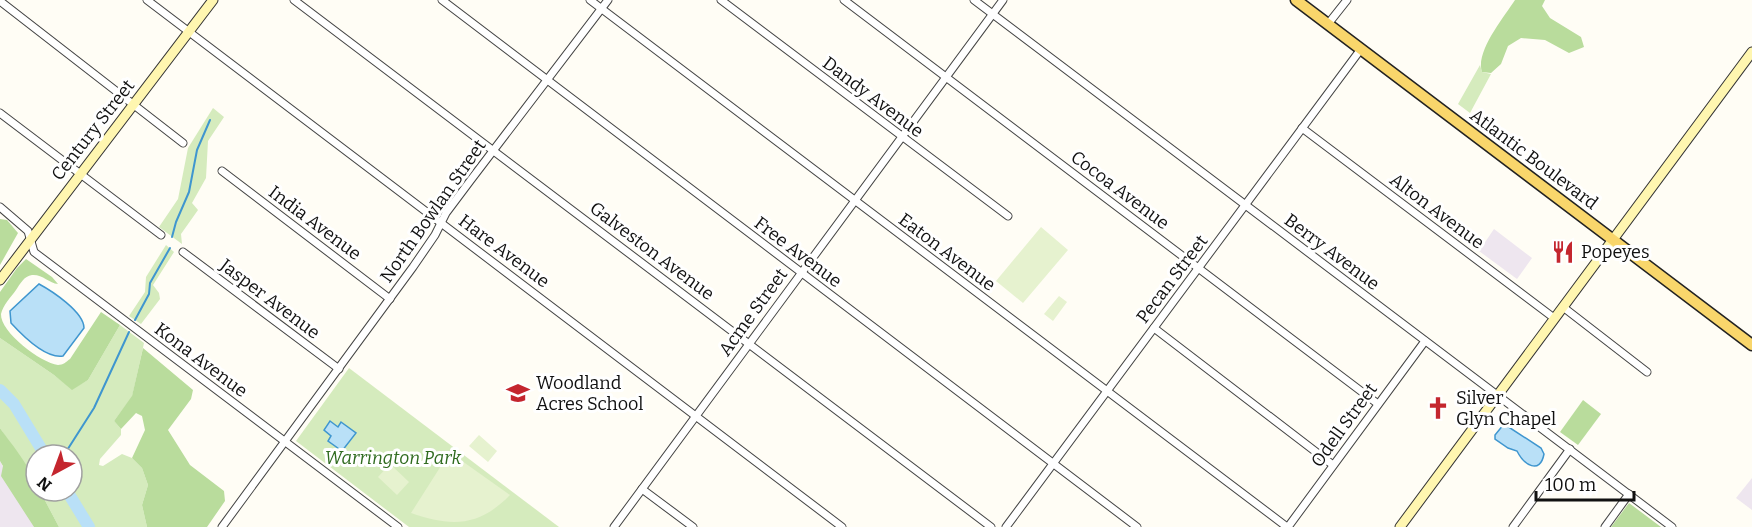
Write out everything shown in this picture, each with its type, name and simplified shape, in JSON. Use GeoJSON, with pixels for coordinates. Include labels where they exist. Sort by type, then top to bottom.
{"type":"FeatureCollection","features":[{"type":"Feature","properties":{"kind":"main road","name":"Century Street"},"geometry":{"type":"LineString","coordinates":[[0,280],[213,0]]}},
{"type":"Feature","properties":{"kind":"main road","name":"Atlantic Boulevard"},"geometry":{"type":"LineString","coordinates":[[1296,0],[1752,345]]}},
{"type":"Feature","properties":{"kind":"main road"},"geometry":{"type":"LineString","coordinates":[[1400,527],[1752,52]]}},
{"type":"Feature","properties":{"kind":"street","name":"Hare Avenue"},"geometry":{"type":"LineString","coordinates":[[147,0],[842,527]]}},
{"type":"Feature","properties":{"kind":"street","name":"Galveston Avenue"},"geometry":{"type":"LineString","coordinates":[[294,0],[991,527]]}},
{"type":"Feature","properties":{"kind":"street","name":"Free Avenue"},"geometry":{"type":"LineString","coordinates":[[442,0],[1137,527]]}},
{"type":"Feature","properties":{"kind":"street","name":"Eaton Avenue"},"geometry":{"type":"LineString","coordinates":[[590,0],[1287,527]]}},
{"type":"Feature","properties":{"kind":"street","name":"North Bowlan Street"},"geometry":{"type":"LineString","coordinates":[[222,527],[390,299],[442,223],[446,213],[608,0]]}},
{"type":"Feature","properties":{"kind":"street","name":"Dandy Avenue"},"geometry":{"type":"LineString","coordinates":[[721,0],[1008,216]]}},
{"type":"Feature","properties":{"kind":"street","name":"Cocoa Avenue"},"geometry":{"type":"LineString","coordinates":[[844,0],[1378,404]]}},
{"type":"Feature","properties":{"kind":"street","name":"Berry Avenue"},"geometry":{"type":"LineString","coordinates":[[974,0],[1672,527]]}},
{"type":"Feature","properties":{"kind":"street","name":"Acme Street"},"geometry":{"type":"LineString","coordinates":[[614,527],[1003,0]]}},
{"type":"Feature","properties":{"kind":"street"},"geometry":{"type":"LineString","coordinates":[[1328,24],[1347,0]]}},
{"type":"Feature","properties":{"kind":"street"},"geometry":{"type":"LineString","coordinates":[[0,1],[183,143]]}},
{"type":"Feature","properties":{"kind":"street","name":"Pecan Street"},"geometry":{"type":"LineString","coordinates":[[1006,527],[1361,49]]}},
{"type":"Feature","properties":{"kind":"street"},"geometry":{"type":"LineString","coordinates":[[0,113],[161,235]]}},
{"type":"Feature","properties":{"kind":"street","name":"Alton Avenue"},"geometry":{"type":"LineString","coordinates":[[1302,128],[1554,318]]}},
{"type":"Feature","properties":{"kind":"street","name":"India Avenue"},"geometry":{"type":"LineString","coordinates":[[222,171],[390,299]]}},
{"type":"Feature","properties":{"kind":"street","name":"Kona Avenue"},"geometry":{"type":"LineString","coordinates":[[0,207],[28,231],[34,252],[398,527]]}},
{"type":"Feature","properties":{"kind":"street","name":"Jasper Avenue"},"geometry":{"type":"LineString","coordinates":[[183,252],[339,369]]}},
{"type":"Feature","properties":{"kind":"street"},"geometry":{"type":"LineString","coordinates":[[1563,307],[1647,372]]}},
{"type":"Feature","properties":{"kind":"street"},"geometry":{"type":"LineString","coordinates":[[1154,328],[1333,465]]}},
{"type":"Feature","properties":{"kind":"street","name":"Odell Street"},"geometry":{"type":"LineString","coordinates":[[1287,527],[1425,341]]}},
{"type":"Feature","properties":{"kind":"street"},"geometry":{"type":"LineString","coordinates":[[1513,527],[1570,449]]}},
{"type":"Feature","properties":{"kind":"street"},"geometry":{"type":"LineString","coordinates":[[642,489],[693,527]]}},
{"type":"Feature","properties":{"kind":"street"},"geometry":{"type":"LineString","coordinates":[[1605,527],[1629,494]]}},
{"type":"Feature","properties":{"kind":"shaded area"},"geometry":{"type":"Polygon","coordinates":[[[1494,229],[1532,258],[1517,279],[1479,251],[1494,229]]]}},
{"type":"Feature","properties":{"kind":"shaded area"},"geometry":{"type":"Polygon","coordinates":[[[0,461],[32,521],[34,527],[0,527],[0,461]]]}},
{"type":"Feature","properties":{"kind":"shaded area"},"geometry":{"type":"Polygon","coordinates":[[[1752,478],[1752,510],[1736,498],[1752,478]]]}},
{"type":"Feature","properties":{"kind":"green space"},"geometry":{"type":"Polygon","coordinates":[[[1515,0],[1545,0],[1542,6],[1550,18],[1581,37],[1584,47],[1569,53],[1545,40],[1521,38],[1508,46],[1501,64],[1491,73],[1482,72],[1481,64],[1486,45],[1515,0]]]}},
{"type":"Feature","properties":{"kind":"green space"},"geometry":{"type":"Polygon","coordinates":[[[1480,65],[1482,72],[1491,74],[1470,113],[1458,104],[1480,65]]]}},
{"type":"Feature","properties":{"kind":"green space"},"geometry":{"type":"Polygon","coordinates":[[[213,108],[224,117],[208,141],[206,178],[192,203],[198,210],[181,234],[182,244],[159,227],[178,199],[188,148],[213,108]]]}},
{"type":"Feature","properties":{"kind":"green space"},"geometry":{"type":"Polygon","coordinates":[[[0,219],[7,220],[18,233],[0,265],[0,219]]]}},
{"type":"Feature","properties":{"kind":"green space"},"geometry":{"type":"Polygon","coordinates":[[[1041,227],[1068,250],[1023,303],[996,281],[1041,227]]]}},
{"type":"Feature","properties":{"kind":"green space"},"geometry":{"type":"Polygon","coordinates":[[[166,245],[174,252],[153,285],[160,299],[141,324],[129,316],[145,292],[146,277],[166,245]]]}},
{"type":"Feature","properties":{"kind":"green space"},"geometry":{"type":"Polygon","coordinates":[[[26,259],[52,277],[58,284],[39,276],[29,276],[24,279],[2,311],[2,321],[7,329],[32,353],[58,365],[70,359],[101,312],[120,325],[88,380],[72,390],[0,338],[0,292],[26,259]]]}},
{"type":"Feature","properties":{"kind":"green space"},"geometry":{"type":"Polygon","coordinates":[[[1059,296],[1067,302],[1053,321],[1044,314],[1059,296]]]}},
{"type":"Feature","properties":{"kind":"green space"},"geometry":{"type":"Polygon","coordinates":[[[120,325],[144,343],[132,397],[114,421],[121,429],[121,435],[100,459],[99,465],[103,466],[122,454],[132,458],[142,468],[148,485],[142,505],[147,527],[59,527],[46,503],[84,503],[84,443],[24,443],[24,465],[0,428],[0,338],[72,389],[88,380],[120,325]]]}},
{"type":"Feature","properties":{"kind":"green space"},"geometry":{"type":"Polygon","coordinates":[[[143,348],[193,390],[191,399],[168,430],[190,465],[224,491],[225,501],[207,527],[147,527],[142,505],[148,485],[142,468],[132,458],[145,430],[142,416],[136,413],[121,429],[114,421],[132,396],[143,348]]]}},
{"type":"Feature","properties":{"kind":"green space","name":"Warrington Park"},"geometry":{"type":"Polygon","coordinates":[[[349,368],[559,527],[409,527],[296,441],[349,368]]]}},
{"type":"Feature","properties":{"kind":"green space"},"geometry":{"type":"Polygon","coordinates":[[[1583,400],[1601,414],[1578,445],[1560,432],[1583,400]]]}},
{"type":"Feature","properties":{"kind":"green space"},"geometry":{"type":"Polygon","coordinates":[[[0,428],[24,461],[24,503],[46,503],[59,527],[34,527],[1,476],[3,466],[0,461],[0,428]]]}},
{"type":"Feature","properties":{"kind":"green space"},"geometry":{"type":"Polygon","coordinates":[[[479,435],[497,451],[488,462],[469,446],[479,435]]]}},
{"type":"Feature","properties":{"kind":"green space"},"geometry":{"type":"Polygon","coordinates":[[[455,456],[510,495],[487,513],[464,521],[439,521],[411,513],[446,458],[455,456]]]}},
{"type":"Feature","properties":{"kind":"green space"},"geometry":{"type":"Polygon","coordinates":[[[390,464],[409,482],[397,495],[378,477],[390,464]]]}},
{"type":"Feature","properties":{"kind":"green space"},"geometry":{"type":"Polygon","coordinates":[[[1629,503],[1661,527],[1611,527],[1629,503]]]}},
{"type":"Feature","properties":{"kind":"water"},"geometry":{"type":"Polygon","coordinates":[[[39,284],[73,309],[83,322],[84,328],[63,356],[49,354],[42,350],[11,323],[10,311],[39,284]]]}},
{"type":"Feature","properties":{"kind":"water"},"geometry":{"type":"Polygon","coordinates":[[[330,421],[338,427],[341,422],[356,433],[342,451],[328,441],[331,436],[324,430],[330,421]]]}},
{"type":"Feature","properties":{"kind":"water"},"geometry":{"type":"Polygon","coordinates":[[[1504,424],[1541,448],[1544,454],[1539,464],[1532,466],[1528,464],[1517,451],[1495,439],[1495,435],[1504,424]]]}},
{"type":"Feature","properties":{"kind":"waterway"},"geometry":{"type":"LineString","coordinates":[[172,237],[189,192],[197,150],[210,120]]}},
{"type":"Feature","properties":{"kind":"waterway"},"geometry":{"type":"LineString","coordinates":[[135,320],[149,294],[150,283],[170,248]]}},
{"type":"Feature","properties":{"kind":"waterway"},"geometry":{"type":"LineString","coordinates":[[72,443],[94,408],[129,332]]}},
{"type":"Feature","properties":{"kind":"waterway"},"geometry":{"type":"LineString","coordinates":[[0,390],[14,404],[38,443]]}},
{"type":"Feature","properties":{"kind":"waterway"},"geometry":{"type":"LineString","coordinates":[[74,503],[89,527]]}},
{"type":"Feature","properties":{"kind":"place","name":"Popeyes"},"geometry":{"type":"Point","coordinates":[1563,252]}},
{"type":"Feature","properties":{"kind":"place","name":"Woodland Acres School"},"geometry":{"type":"Point","coordinates":[518,393]}},
{"type":"Feature","properties":{"kind":"place","name":"Silver Glyn Chapel"},"geometry":{"type":"Point","coordinates":[1438,408]}}]}
